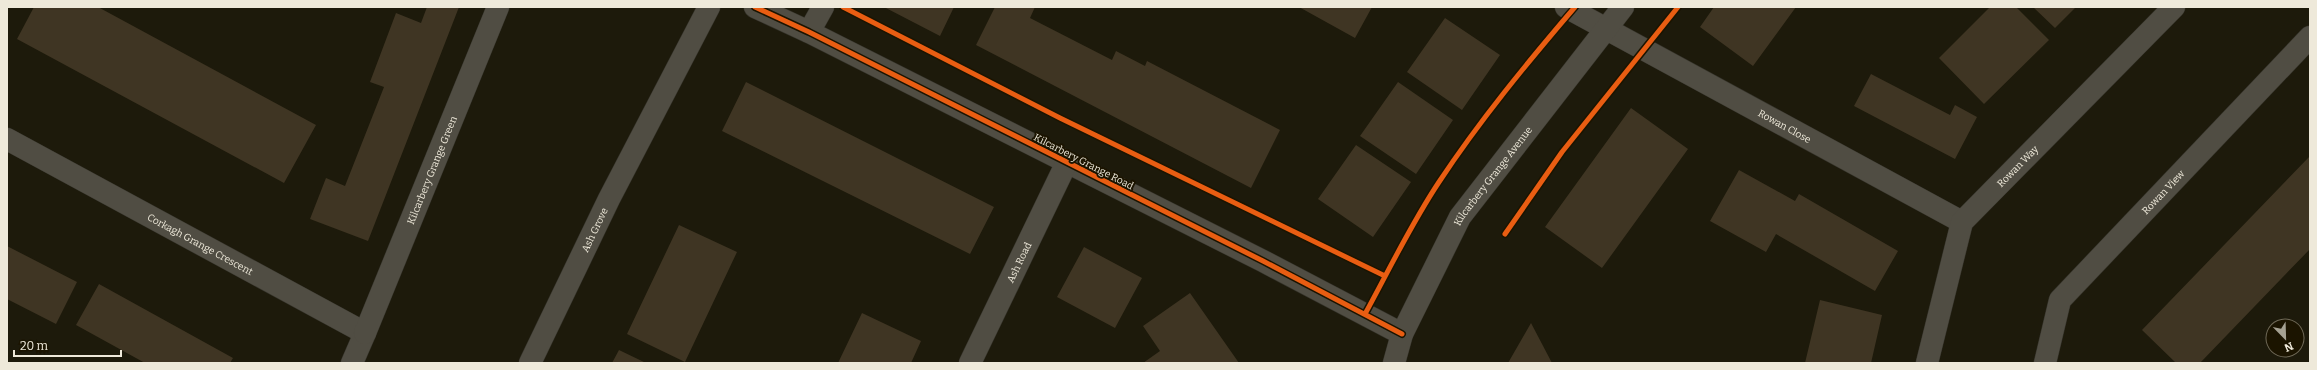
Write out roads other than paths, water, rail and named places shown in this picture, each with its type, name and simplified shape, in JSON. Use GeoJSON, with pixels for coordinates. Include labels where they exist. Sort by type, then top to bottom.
{"type":"FeatureCollection","features":[{"type":"Feature","properties":{"kind":"street","name":"Kilcarbery Grange Green"},"geometry":{"type":"LineString","coordinates":[[365,333],[498,7]]}},
{"type":"Feature","properties":{"kind":"street","name":"Ash Grove"},"geometry":{"type":"LineString","coordinates":[[530,363],[609,198],[709,7]]}},
{"type":"Feature","properties":{"kind":"street","name":"Kilcarbery Grange Road"},"geometry":{"type":"LineString","coordinates":[[755,7],[810,32],[1402,334]]}},
{"type":"Feature","properties":{"kind":"street"},"geometry":{"type":"LineString","coordinates":[[810,32],[823,7]]}},
{"type":"Feature","properties":{"kind":"street","name":"Rowan Close"},"geometry":{"type":"LineString","coordinates":[[1566,7],[1607,28],[1624,40],[1962,222]]}},
{"type":"Feature","properties":{"kind":"street","name":"Kilcarbery Grange Avenue"},"geometry":{"type":"LineString","coordinates":[[1394,363],[1402,334],[1460,217],[1623,7]]}},
{"type":"Feature","properties":{"kind":"street","name":"Rowan Way"},"geometry":{"type":"LineString","coordinates":[[1962,222],[2174,7]]}},
{"type":"Feature","properties":{"kind":"street","name":"Rowan View"},"geometry":{"type":"LineString","coordinates":[[2045,363],[2060,300],[2310,37]]}},
{"type":"Feature","properties":{"kind":"street","name":"Corkagh Grange Crescent"},"geometry":{"type":"LineString","coordinates":[[7,140],[365,333]]}},
{"type":"Feature","properties":{"kind":"street","name":"Ash Road"},"geometry":{"type":"LineString","coordinates":[[970,363],[1067,162]]}},
{"type":"Feature","properties":{"kind":"street"},"geometry":{"type":"LineString","coordinates":[[1927,363],[1962,222]]}},
{"type":"Feature","properties":{"kind":"street"},"geometry":{"type":"LineString","coordinates":[[352,363],[365,333]]}}]}
